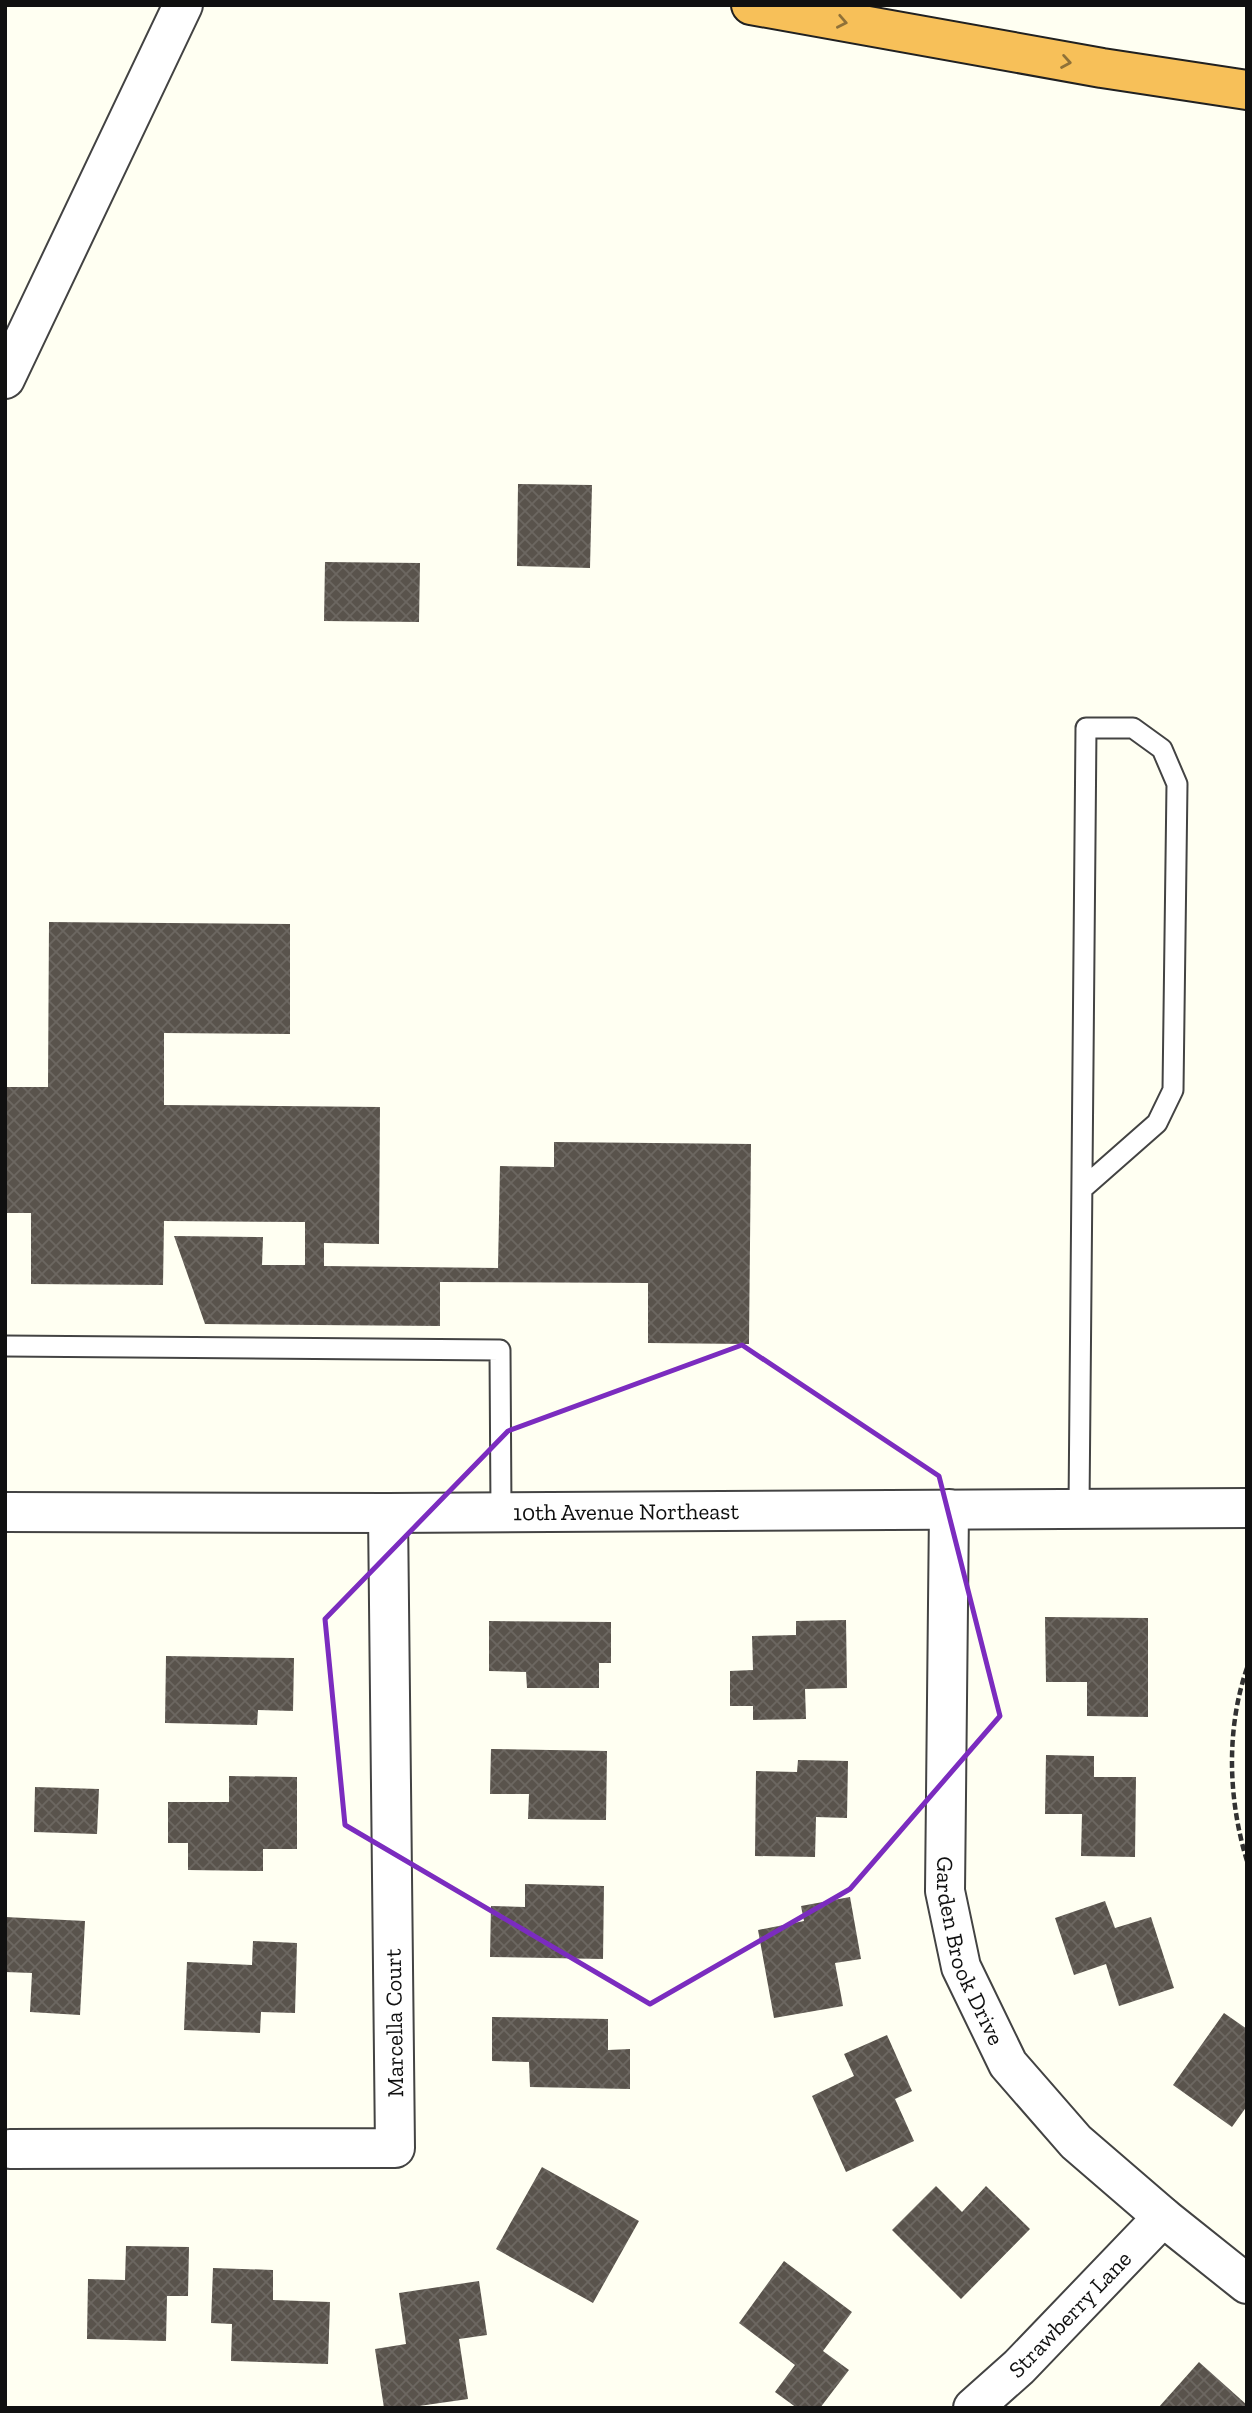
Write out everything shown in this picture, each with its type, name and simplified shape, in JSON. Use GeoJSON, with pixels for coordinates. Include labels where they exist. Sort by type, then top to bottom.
{"type":"FeatureCollection","features":[{"type":"Feature","properties":{"kind":"highway"},"geometry":{"type":"LineString","coordinates":[[751,5],[1102,68],[1247,90]]}},
{"type":"Feature","properties":{"kind":"street"},"geometry":{"type":"LineString","coordinates":[[5,379],[183,5]]}},
{"type":"Feature","properties":{"kind":"street","name":"10th Avenue Northeast"},"geometry":{"type":"LineString","coordinates":[[5,1512],[388,1513],[1247,1508]]}},
{"type":"Feature","properties":{"kind":"street","name":"Garden Brook Drive"},"geometry":{"type":"LineString","coordinates":[[949,1509],[944,1891],[961,1967],[1008,2064],[1076,2143],[1247,2284]]}},
{"type":"Feature","properties":{"kind":"street","name":"Marcella Court"},"geometry":{"type":"LineString","coordinates":[[10,2149],[395,2148],[388,1513]]}},
{"type":"Feature","properties":{"kind":"street","name":"Strawberry Lane"},"geometry":{"type":"LineString","coordinates":[[973,2408],[1019,2367],[1163,2217]]}},
{"type":"Feature","properties":{"kind":"lane"},"geometry":{"type":"LineString","coordinates":[[1079,1508],[1086,728],[1133,728],[1162,749],[1177,784],[1173,1090],[1157,1123],[1082,1189]]}},
{"type":"Feature","properties":{"kind":"lane"},"geometry":{"type":"LineString","coordinates":[[5,1346],[500,1350],[501,1512]]}},
{"type":"Feature","properties":{"kind":"path"},"geometry":{"type":"LineString","coordinates":[[1247,1668],[1239,1691],[1234,1732],[1233,1786],[1240,1837],[1247,1861]]}},
{"type":"Feature","properties":{"kind":"highlighted area"},"geometry":{"type":"Polygon","coordinates":[[[742,1345],[939,1476],[1000,1716],[850,1889],[650,2004],[345,1825],[325,1619],[508,1431],[742,1345]]]}},
{"type":"Feature","properties":{"kind":"building"},"geometry":{"type":"Polygon","coordinates":[[[518,484],[592,485],[590,568],[517,566],[518,484]]]}},
{"type":"Feature","properties":{"kind":"building"},"geometry":{"type":"Polygon","coordinates":[[[325,562],[420,563],[419,622],[324,621],[325,562]]]}},
{"type":"Feature","properties":{"kind":"building"},"geometry":{"type":"Polygon","coordinates":[[[49,922],[290,924],[290,1034],[164,1033],[164,1105],[380,1107],[379,1244],[324,1243],[324,1266],[498,1268],[500,1166],[554,1167],[554,1142],[751,1144],[749,1344],[648,1343],[648,1283],[440,1282],[440,1326],[205,1324],[174,1236],[263,1237],[262,1265],[305,1265],[305,1222],[164,1221],[163,1285],[31,1284],[31,1213],[5,1213],[5,1087],[48,1087],[49,922]]]}},
{"type":"Feature","properties":{"kind":"building"},"geometry":{"type":"Polygon","coordinates":[[[1045,1617],[1148,1618],[1148,1717],[1087,1716],[1087,1682],[1046,1682],[1045,1617]]]}},
{"type":"Feature","properties":{"kind":"building"},"geometry":{"type":"Polygon","coordinates":[[[846,1620],[847,1688],[805,1689],[806,1719],[753,1720],[753,1706],[730,1706],[730,1671],[753,1670],[752,1636],[796,1635],[796,1621],[846,1620]]]}},
{"type":"Feature","properties":{"kind":"building"},"geometry":{"type":"Polygon","coordinates":[[[489,1621],[611,1622],[611,1663],[599,1663],[599,1688],[527,1688],[526,1672],[489,1671],[489,1621]]]}},
{"type":"Feature","properties":{"kind":"building"},"geometry":{"type":"Polygon","coordinates":[[[166,1656],[294,1658],[293,1711],[258,1710],[257,1725],[165,1723],[166,1656]]]}},
{"type":"Feature","properties":{"kind":"building"},"geometry":{"type":"Polygon","coordinates":[[[491,1749],[607,1751],[606,1820],[528,1819],[529,1794],[490,1794],[491,1749]]]}},
{"type":"Feature","properties":{"kind":"building"},"geometry":{"type":"Polygon","coordinates":[[[1046,1755],[1094,1756],[1094,1777],[1136,1777],[1135,1857],[1081,1856],[1082,1814],[1045,1814],[1046,1755]]]}},
{"type":"Feature","properties":{"kind":"building"},"geometry":{"type":"Polygon","coordinates":[[[798,1760],[848,1761],[847,1818],[816,1817],[815,1857],[755,1856],[756,1771],[797,1772],[798,1760]]]}},
{"type":"Feature","properties":{"kind":"building"},"geometry":{"type":"Polygon","coordinates":[[[229,1776],[297,1777],[297,1849],[263,1849],[263,1871],[188,1870],[188,1843],[168,1843],[168,1802],[229,1802],[229,1776]]]}},
{"type":"Feature","properties":{"kind":"building"},"geometry":{"type":"Polygon","coordinates":[[[35,1787],[99,1789],[97,1834],[34,1832],[35,1787]]]}},
{"type":"Feature","properties":{"kind":"building"},"geometry":{"type":"Polygon","coordinates":[[[525,1884],[604,1886],[603,1959],[490,1957],[491,1906],[525,1907],[525,1884]]]}},
{"type":"Feature","properties":{"kind":"building"},"geometry":{"type":"Polygon","coordinates":[[[850,1897],[861,1959],[835,1963],[843,2006],[774,2018],[758,1930],[804,1921],[801,1906],[850,1897]]]}},
{"type":"Feature","properties":{"kind":"building"},"geometry":{"type":"Polygon","coordinates":[[[1105,1901],[1115,1928],[1151,1917],[1174,1988],[1119,2006],[1106,1964],[1074,1975],[1055,1918],[1105,1901]]]}},
{"type":"Feature","properties":{"kind":"building"},"geometry":{"type":"Polygon","coordinates":[[[5,1917],[85,1921],[80,2015],[30,2012],[32,1973],[5,1972],[5,1917]]]}},
{"type":"Feature","properties":{"kind":"building"},"geometry":{"type":"Polygon","coordinates":[[[253,1941],[297,1943],[295,2013],[261,2012],[260,2033],[184,2030],[187,1962],[252,1965],[253,1941]]]}},
{"type":"Feature","properties":{"kind":"building"},"geometry":{"type":"Polygon","coordinates":[[[1224,2013],[1247,2029],[1247,2106],[1232,2127],[1173,2085],[1224,2013]]]}},
{"type":"Feature","properties":{"kind":"building"},"geometry":{"type":"Polygon","coordinates":[[[492,2017],[608,2019],[608,2050],[630,2049],[630,2089],[530,2087],[529,2062],[492,2061],[492,2017]]]}},
{"type":"Feature","properties":{"kind":"building"},"geometry":{"type":"Polygon","coordinates":[[[887,2035],[912,2091],[895,2099],[914,2141],[846,2172],[812,2096],[854,2076],[844,2054],[887,2035]]]}},
{"type":"Feature","properties":{"kind":"building"},"geometry":{"type":"Polygon","coordinates":[[[542,2167],[639,2221],[593,2303],[496,2249],[542,2167]]]}},
{"type":"Feature","properties":{"kind":"building"},"geometry":{"type":"Polygon","coordinates":[[[936,2186],[962,2212],[986,2186],[1030,2229],[961,2299],[892,2230],[936,2186]]]}},
{"type":"Feature","properties":{"kind":"building"},"geometry":{"type":"Polygon","coordinates":[[[126,2246],[189,2247],[188,2296],[167,2296],[166,2341],[87,2339],[88,2279],[125,2280],[126,2246]]]}},
{"type":"Feature","properties":{"kind":"building"},"geometry":{"type":"Polygon","coordinates":[[[784,2261],[852,2312],[823,2351],[849,2370],[820,2408],[797,2408],[775,2392],[795,2365],[739,2323],[784,2261]]]}},
{"type":"Feature","properties":{"kind":"building"},"geometry":{"type":"Polygon","coordinates":[[[213,2268],[273,2270],[273,2300],[330,2302],[328,2364],[231,2361],[232,2324],[211,2323],[213,2268]]]}},
{"type":"Feature","properties":{"kind":"building"},"geometry":{"type":"Polygon","coordinates":[[[479,2281],[487,2335],[459,2339],[468,2399],[405,2408],[384,2408],[375,2349],[406,2344],[399,2293],[479,2281]]]}},
{"type":"Feature","properties":{"kind":"building"},"geometry":{"type":"Polygon","coordinates":[[[1199,2362],[1247,2405],[1247,2408],[1158,2408],[1199,2362]]]}}]}
